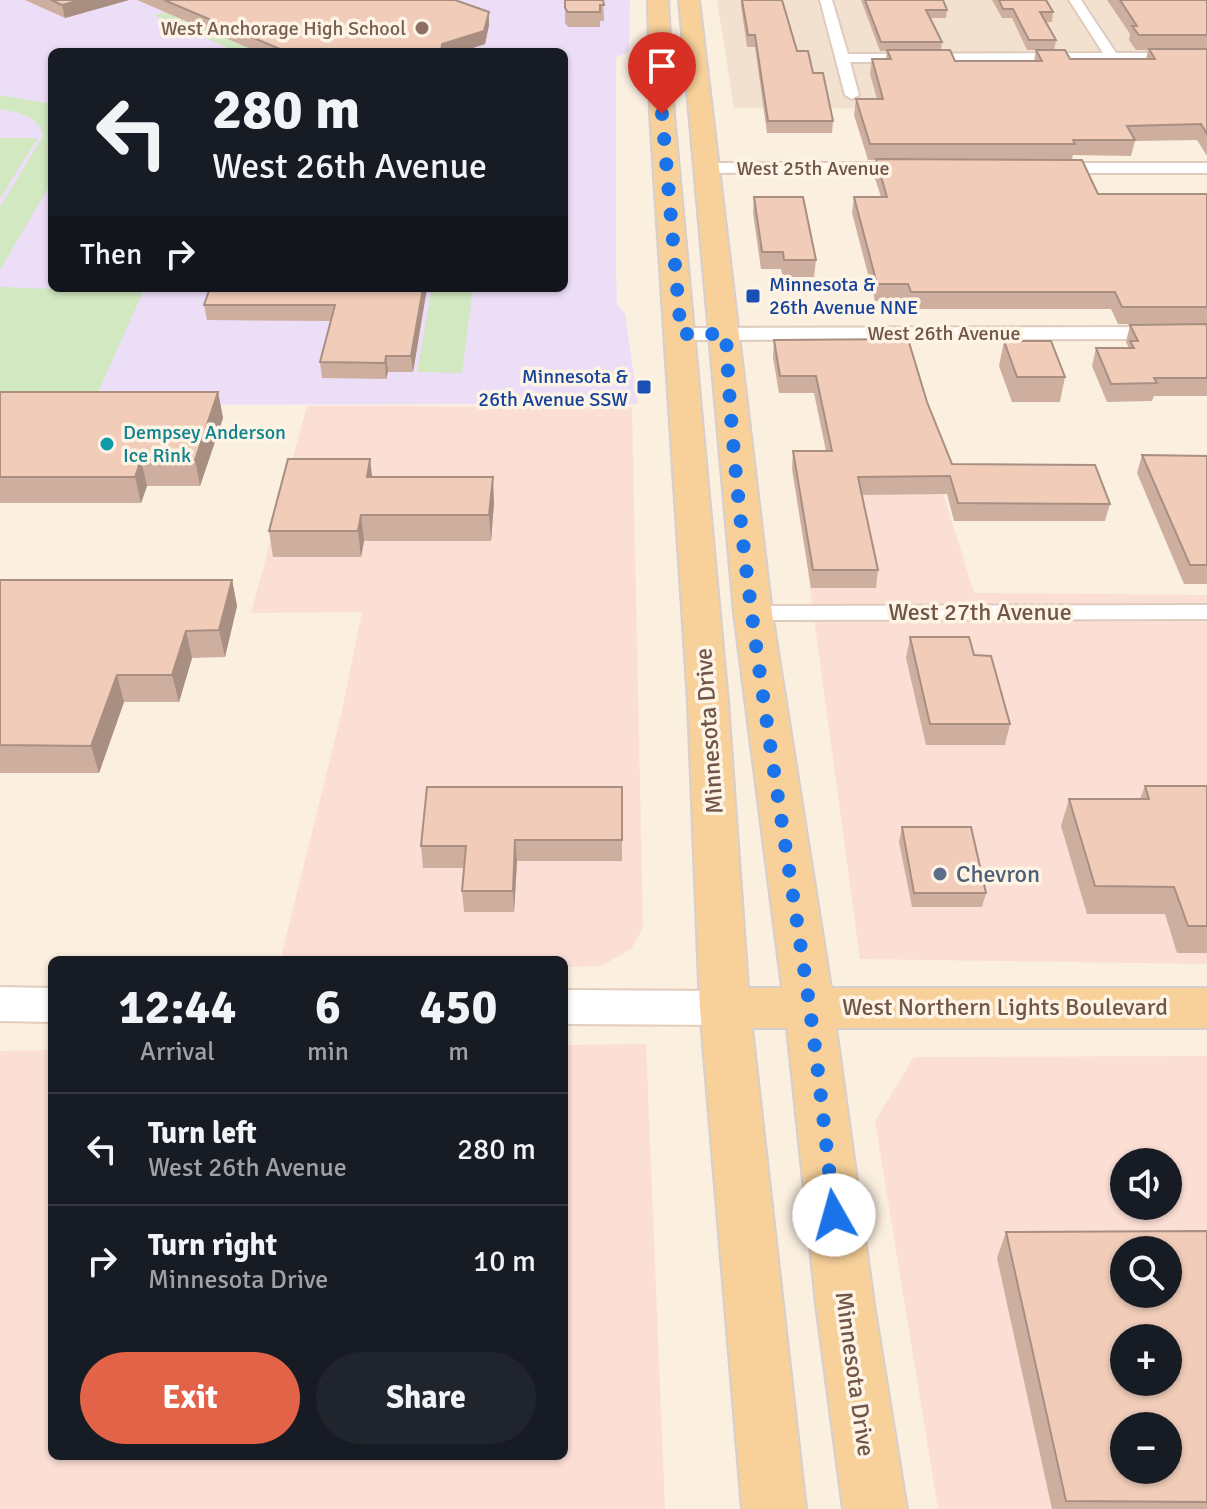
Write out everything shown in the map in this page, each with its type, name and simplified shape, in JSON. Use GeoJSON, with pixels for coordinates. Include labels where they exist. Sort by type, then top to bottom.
{"type":"FeatureCollection","features":[{"type":"Feature","properties":{"kind":"main road","name":"Minnesota Drive"},"geometry":{"type":"LineString","coordinates":[[658,0],[662,114],[709,716],[725,1008],[774,1509]]}},
{"type":"Feature","properties":{"kind":"main road","name":"Minnesota Drive"},"geometry":{"type":"LineString","coordinates":[[689,0],[753,613],[809,1006],[845,1304],[875,1509]]}},
{"type":"Feature","properties":{"kind":"main road"},"geometry":{"type":"LineString","coordinates":[[0,1004],[48,1005]]}},
{"type":"Feature","properties":{"kind":"main road","name":"West Northern Lights Boulevard"},"geometry":{"type":"LineString","coordinates":[[568,1007],[1207,1008]]}},
{"type":"Feature","properties":{"kind":"street"},"geometry":{"type":"LineString","coordinates":[[826,0],[852,95]]}},
{"type":"Feature","properties":{"kind":"street"},"geometry":{"type":"LineString","coordinates":[[1075,0],[1112,57]]}},
{"type":"Feature","properties":{"kind":"street"},"geometry":{"type":"LineString","coordinates":[[842,58],[1207,57]]}},
{"type":"Feature","properties":{"kind":"street","name":"West 25th Avenue"},"geometry":{"type":"LineString","coordinates":[[708,168],[931,168]]}},
{"type":"Feature","properties":{"kind":"street"},"geometry":{"type":"LineString","coordinates":[[1039,168],[1207,168]]}},
{"type":"Feature","properties":{"kind":"street","name":"West 26th Avenue"},"geometry":{"type":"LineString","coordinates":[[681,334],[1207,333]]}},
{"type":"Feature","properties":{"kind":"street","name":"West 27th Avenue"},"geometry":{"type":"LineString","coordinates":[[753,613],[1207,612]]}},
{"type":"Feature","properties":{"kind":"shaded area"},"geometry":{"type":"Polygon","coordinates":[[[0,0],[630,0],[629,52],[616,57],[616,270],[617,304],[625,314],[638,404],[0,405],[0,0]]]}},
{"type":"Feature","properties":{"kind":"shaded area"},"geometry":{"type":"Polygon","coordinates":[[[717,0],[1207,0],[1207,110],[734,108],[717,0]]]}},
{"type":"Feature","properties":{"kind":"shaded area"},"geometry":{"type":"Polygon","coordinates":[[[307,406],[632,407],[643,928],[631,949],[601,966],[568,967],[568,956],[284,956],[342,711],[362,612],[251,613],[307,406]]]}},
{"type":"Feature","properties":{"kind":"shaded area"},"geometry":{"type":"Polygon","coordinates":[[[793,462],[934,463],[974,593],[1207,595],[1207,964],[860,959],[793,462]]]}},
{"type":"Feature","properties":{"kind":"shaded area"},"geometry":{"type":"Polygon","coordinates":[[[646,1044],[665,1509],[0,1509],[0,1051],[48,1050],[48,1460],[568,1460],[568,1045],[646,1044]]]}},
{"type":"Feature","properties":{"kind":"shaded area"},"geometry":{"type":"Polygon","coordinates":[[[1207,1056],[1207,1509],[938,1509],[875,1121],[914,1057],[1207,1056]]]}},
{"type":"Feature","properties":{"kind":"green space"},"geometry":{"type":"Polygon","coordinates":[[[165,12],[248,48],[228,48],[154,15],[165,12]]]}},
{"type":"Feature","properties":{"kind":"green space"},"geometry":{"type":"Polygon","coordinates":[[[0,95],[48,103],[48,188],[0,270],[0,207],[43,136],[33,119],[0,109],[0,95]]]}},
{"type":"Feature","properties":{"kind":"green space"},"geometry":{"type":"Polygon","coordinates":[[[0,138],[38,138],[0,198],[0,138]]]}},
{"type":"Feature","properties":{"kind":"green space"},"geometry":{"type":"Polygon","coordinates":[[[0,287],[48,289],[48,292],[143,292],[95,399],[0,398],[0,287]]]}},
{"type":"Feature","properties":{"kind":"green space"},"geometry":{"type":"Polygon","coordinates":[[[431,292],[472,292],[462,373],[417,372],[431,292]]]}},
{"type":"Feature","properties":{"kind":"building"},"geometry":{"type":"Polygon","coordinates":[[[51,0],[80,0],[62,5],[51,0]]]}},
{"type":"Feature","properties":{"kind":"building","name":"West Anchorage High School"},"geometry":{"type":"Polygon","coordinates":[[[164,0],[455,0],[489,12],[484,31],[442,44],[442,48],[278,48],[164,0]]]}},
{"type":"Feature","properties":{"kind":"building"},"geometry":{"type":"Polygon","coordinates":[[[565,0],[603,0],[604,5],[600,5],[600,12],[568,12],[565,0]]]}},
{"type":"Feature","properties":{"kind":"building"},"geometry":{"type":"Polygon","coordinates":[[[742,0],[782,0],[797,51],[808,51],[813,73],[823,73],[833,121],[768,121],[755,35],[748,35],[742,0]]]}},
{"type":"Feature","properties":{"kind":"building"},"geometry":{"type":"Polygon","coordinates":[[[865,0],[943,0],[947,10],[926,10],[942,42],[881,42],[865,0]]]}},
{"type":"Feature","properties":{"kind":"building"},"geometry":{"type":"Polygon","coordinates":[[[999,0],[1046,0],[1053,12],[1040,12],[1056,40],[1029,40],[1013,9],[1003,9],[999,0]]]}},
{"type":"Feature","properties":{"kind":"building"},"geometry":{"type":"Polygon","coordinates":[[[1120,0],[1207,0],[1207,35],[1139,35],[1132,26],[1137,26],[1120,0]]]}},
{"type":"Feature","properties":{"kind":"building"},"geometry":{"type":"Polygon","coordinates":[[[1149,49],[1207,49],[1207,134],[1201,124],[1127,126],[1135,140],[1073,140],[1075,144],[870,144],[856,99],[883,99],[872,59],[891,59],[887,50],[950,50],[955,61],[1042,61],[1036,50],[1065,50],[1070,59],[1155,59],[1149,49]]]}},
{"type":"Feature","properties":{"kind":"building"},"geometry":{"type":"Polygon","coordinates":[[[876,159],[1082,160],[1098,194],[1207,194],[1207,307],[1122,307],[1115,292],[911,292],[908,284],[877,284],[854,197],[887,197],[876,159]]]}},
{"type":"Feature","properties":{"kind":"building"},"geometry":{"type":"Polygon","coordinates":[[[754,197],[803,197],[816,260],[784,260],[783,252],[762,252],[754,197]]]}},
{"type":"Feature","properties":{"kind":"building"},"geometry":{"type":"Polygon","coordinates":[[[209,292],[422,292],[411,356],[386,356],[385,363],[320,362],[335,305],[204,305],[209,292]]]}},
{"type":"Feature","properties":{"kind":"building"},"geometry":{"type":"Polygon","coordinates":[[[1207,324],[1207,378],[1154,378],[1157,383],[1111,384],[1096,348],[1134,348],[1130,341],[1138,341],[1130,325],[1207,324]]]}},
{"type":"Feature","properties":{"kind":"building"},"geometry":{"type":"Polygon","coordinates":[[[908,339],[927,402],[952,464],[1095,465],[1110,504],[958,503],[950,476],[858,477],[878,570],[813,570],[793,451],[832,451],[816,376],[780,376],[774,340],[908,339]]]}},
{"type":"Feature","properties":{"kind":"building"},"geometry":{"type":"Polygon","coordinates":[[[1004,341],[1051,341],[1065,377],[1017,377],[1004,341]]]}},
{"type":"Feature","properties":{"kind":"building","name":"Dempsey Anderson Ice Rink"},"geometry":{"type":"Polygon","coordinates":[[[0,392],[218,392],[195,460],[141,460],[135,477],[0,477],[0,392]]]}},
{"type":"Feature","properties":{"kind":"building"},"geometry":{"type":"Polygon","coordinates":[[[1142,455],[1207,456],[1207,565],[1190,565],[1142,455]]]}},
{"type":"Feature","properties":{"kind":"building"},"geometry":{"type":"Polygon","coordinates":[[[288,459],[370,459],[367,477],[493,477],[489,515],[361,515],[358,531],[269,531],[288,459]]]}},
{"type":"Feature","properties":{"kind":"building"},"geometry":{"type":"Polygon","coordinates":[[[0,580],[232,580],[219,630],[186,631],[172,675],[117,675],[91,746],[0,745],[0,580]]]}},
{"type":"Feature","properties":{"kind":"building"},"geometry":{"type":"Polygon","coordinates":[[[910,637],[969,637],[974,655],[991,656],[1010,724],[930,724],[910,637]]]}},
{"type":"Feature","properties":{"kind":"building"},"geometry":{"type":"Polygon","coordinates":[[[1145,786],[1207,786],[1207,926],[1188,926],[1174,887],[1095,886],[1069,799],[1149,799],[1145,786]]]}},
{"type":"Feature","properties":{"kind":"building"},"geometry":{"type":"Polygon","coordinates":[[[427,787],[622,787],[622,840],[515,840],[513,891],[462,891],[466,846],[421,846],[427,787]]]}},
{"type":"Feature","properties":{"kind":"building","name":"Chevron"},"geometry":{"type":"Polygon","coordinates":[[[902,827],[971,827],[986,893],[914,893],[902,827]]]}},
{"type":"Feature","properties":{"kind":"building"},"geometry":{"type":"Polygon","coordinates":[[[1207,1231],[1207,1502],[1066,1501],[1006,1232],[1207,1231]]]}},
{"type":"Feature","properties":{"kind":"place","name":"West Anchorage High School"},"geometry":{"type":"Point","coordinates":[422,28]}},
{"type":"Feature","properties":{"kind":"place","name":"Minnesota & 26th Avenue NNE"},"geometry":{"type":"Point","coordinates":[753,296]}},
{"type":"Feature","properties":{"kind":"place","name":"Minnesota & 26th Avenue SSW"},"geometry":{"type":"Point","coordinates":[644,387]}},
{"type":"Feature","properties":{"kind":"place","name":"Dempsey Anderson Ice Rink"},"geometry":{"type":"Point","coordinates":[107,444]}},
{"type":"Feature","properties":{"kind":"place","name":"Chevron"},"geometry":{"type":"Point","coordinates":[940,874]}},
{"type":"Feature","properties":{"kind":"route"},"geometry":{"type":"LineString","coordinates":[[662,114],[681,334],[726,334],[734,454],[753,613],[809,1006],[834,1215]]}}]}
